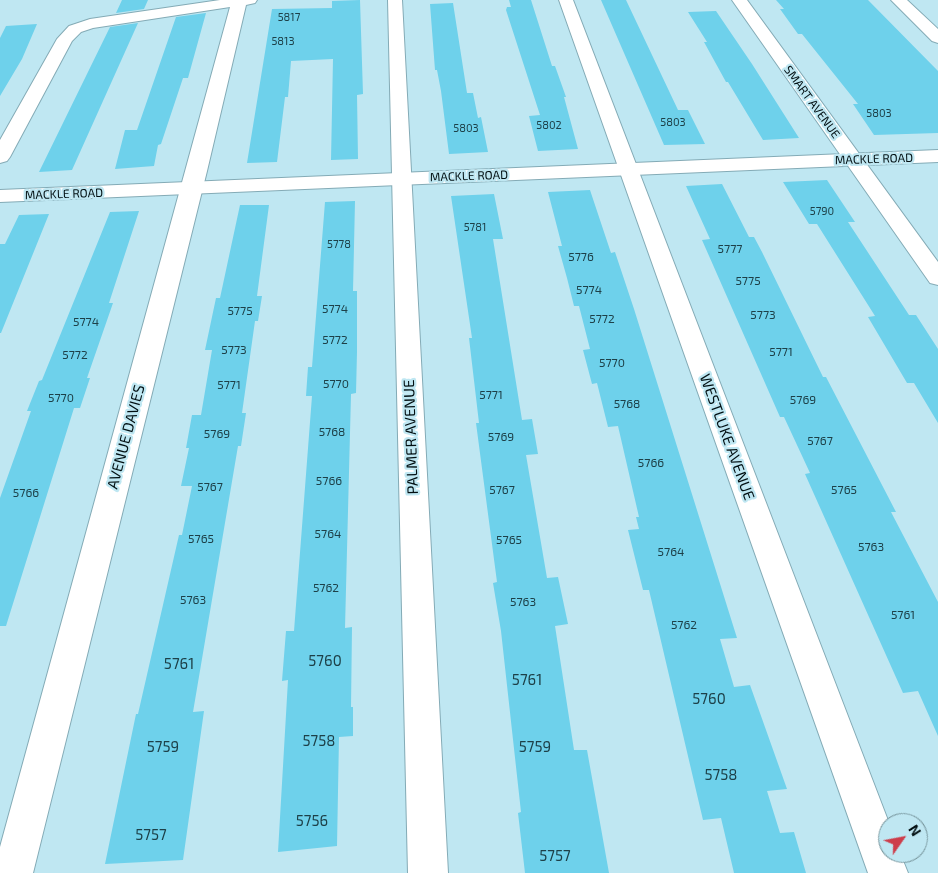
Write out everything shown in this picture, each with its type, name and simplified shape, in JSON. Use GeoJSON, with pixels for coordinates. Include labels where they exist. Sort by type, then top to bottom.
{"type":"FeatureCollection","features":[{"type":"Feature","properties":{"kind":"street","name":"PALMER AVENUE"},"geometry":{"type":"LineString","coordinates":[[395,0],[428,873]]}},
{"type":"Feature","properties":{"kind":"street","name":"WESTLUKE AVENUE"},"geometry":{"type":"LineString","coordinates":[[566,0],[888,873]]}},
{"type":"Feature","properties":{"kind":"street","name":"SMART AVENUE"},"geometry":{"type":"LineString","coordinates":[[739,0],[938,278]]}},
{"type":"Feature","properties":{"kind":"street"},"geometry":{"type":"LineString","coordinates":[[898,0],[938,38]]}},
{"type":"Feature","properties":{"kind":"street"},"geometry":{"type":"LineString","coordinates":[[0,157],[65,39],[75,29],[90,24],[245,1]]}},
{"type":"Feature","properties":{"kind":"street","name":"AVENUE DAVIES"},"geometry":{"type":"LineString","coordinates":[[13,873],[192,189],[245,1]]}},
{"type":"Feature","properties":{"kind":"street","name":"MACKLE ROAD"},"geometry":{"type":"LineString","coordinates":[[0,196],[938,156]]}},
{"type":"Feature","properties":{"kind":"building"},"geometry":{"type":"Polygon","coordinates":[[[122,0],[148,0],[144,9],[116,13],[122,0]]]}},
{"type":"Feature","properties":{"kind":"building"},"geometry":{"type":"Polygon","coordinates":[[[360,0],[363,94],[357,95],[358,159],[331,160],[333,59],[291,61],[288,97],[285,97],[277,162],[247,163],[272,9],[332,8],[332,1],[360,0]]]}},
{"type":"Feature","properties":{"kind":"building"},"geometry":{"type":"Polygon","coordinates":[[[509,0],[531,0],[552,66],[555,66],[566,97],[564,97],[578,149],[538,151],[529,116],[540,115],[506,10],[507,7],[511,7],[509,0]]]}},
{"type":"Feature","properties":{"kind":"building"},"geometry":{"type":"Polygon","coordinates":[[[601,0],[626,0],[678,110],[688,110],[705,144],[664,145],[601,0]]]}},
{"type":"Feature","properties":{"kind":"building"},"geometry":{"type":"Polygon","coordinates":[[[776,0],[868,0],[938,71],[938,133],[874,135],[853,104],[858,104],[802,34],[798,34],[780,9],[784,9],[776,0]]]}},
{"type":"Feature","properties":{"kind":"building"},"geometry":{"type":"Polygon","coordinates":[[[453,3],[467,93],[473,93],[478,118],[481,117],[488,152],[449,154],[441,91],[437,70],[435,70],[430,4],[453,3]]]}},
{"type":"Feature","properties":{"kind":"building"},"geometry":{"type":"Polygon","coordinates":[[[716,11],[799,138],[763,140],[728,82],[726,82],[704,42],[707,42],[688,12],[716,11]]]}},
{"type":"Feature","properties":{"kind":"building"},"geometry":{"type":"Polygon","coordinates":[[[206,13],[188,78],[183,78],[161,144],[158,145],[154,166],[115,169],[125,130],[137,130],[176,17],[206,13]]]}},
{"type":"Feature","properties":{"kind":"building"},"geometry":{"type":"Polygon","coordinates":[[[138,23],[72,170],[39,172],[110,27],[138,23]]]}},
{"type":"Feature","properties":{"kind":"building"},"geometry":{"type":"Polygon","coordinates":[[[37,24],[22,59],[0,96],[0,38],[6,26],[37,24]]]}},
{"type":"Feature","properties":{"kind":"building"},"geometry":{"type":"Polygon","coordinates":[[[827,180],[855,222],[848,222],[909,315],[916,315],[938,349],[938,423],[914,383],[907,383],[868,317],[875,316],[817,224],[809,224],[783,182],[827,180]]]}},
{"type":"Feature","properties":{"kind":"building"},"geometry":{"type":"Polygon","coordinates":[[[722,184],[749,237],[754,237],[762,252],[823,377],[826,377],[896,512],[891,512],[938,602],[938,736],[918,691],[903,693],[805,474],[810,473],[784,417],[780,417],[702,240],[710,239],[686,186],[722,184]]]}},
{"type":"Feature","properties":{"kind":"building"},"geometry":{"type":"Polygon","coordinates":[[[590,190],[611,253],[615,252],[634,309],[737,638],[720,639],[734,687],[750,685],[787,789],[767,791],[780,833],[794,832],[806,873],[734,873],[721,818],[703,820],[649,590],[643,590],[628,530],[639,529],[636,517],[639,517],[618,426],[608,427],[597,383],[592,384],[583,350],[590,349],[579,306],[574,306],[558,246],[562,246],[548,192],[590,190]]]}},
{"type":"Feature","properties":{"kind":"building"},"geometry":{"type":"Polygon","coordinates":[[[494,194],[503,239],[493,239],[522,420],[532,419],[538,454],[526,455],[547,578],[558,577],[568,624],[555,626],[574,750],[587,750],[609,873],[525,873],[518,813],[521,812],[501,631],[493,583],[497,582],[476,423],[479,423],[469,338],[472,338],[451,196],[494,194]]]}},
{"type":"Feature","properties":{"kind":"building"},"geometry":{"type":"Polygon","coordinates":[[[355,201],[353,291],[357,291],[357,352],[356,393],[351,394],[345,628],[352,627],[351,707],[353,707],[353,736],[339,737],[337,846],[278,852],[288,680],[282,681],[286,631],[294,631],[312,396],[306,396],[308,367],[312,367],[325,202],[355,201]]]}},
{"type":"Feature","properties":{"kind":"building"},"geometry":{"type":"Polygon","coordinates":[[[240,205],[269,205],[257,296],[262,296],[258,321],[255,321],[242,413],[246,413],[241,446],[238,446],[193,712],[204,711],[183,860],[105,864],[136,714],[138,714],[179,535],[182,535],[192,486],[181,486],[189,448],[186,448],[192,415],[201,415],[212,350],[205,350],[216,298],[220,298],[240,205]]]}},
{"type":"Feature","properties":{"kind":"building"},"geometry":{"type":"Polygon","coordinates":[[[139,211],[109,303],[113,303],[87,378],[90,378],[80,408],[74,408],[6,626],[0,626],[0,498],[31,411],[27,411],[39,381],[42,380],[110,212],[139,211]]]}},
{"type":"Feature","properties":{"kind":"building"},"geometry":{"type":"Polygon","coordinates":[[[49,214],[0,333],[0,244],[5,244],[19,215],[49,214]]]}}]}
